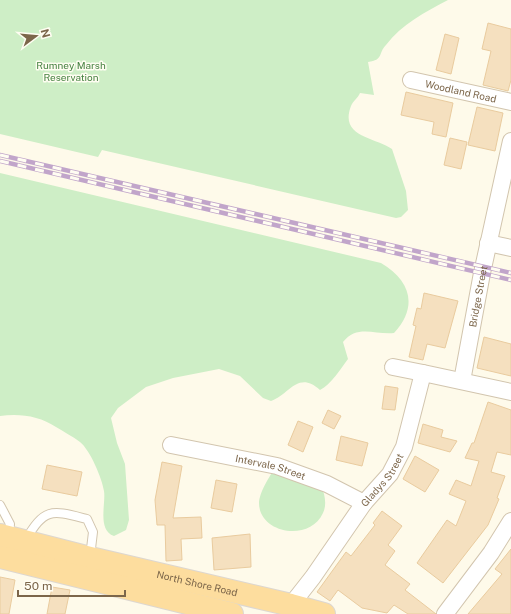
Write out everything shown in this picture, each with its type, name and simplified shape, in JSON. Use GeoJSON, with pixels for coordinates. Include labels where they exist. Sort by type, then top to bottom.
{"type":"FeatureCollection","features":[{"type":"Feature","properties":{"kind":"highway","name":"North Shore Road"},"geometry":{"type":"LineString","coordinates":[[8,543],[90,558],[291,604],[324,614]]}},
{"type":"Feature","properties":{"kind":"highway"},"geometry":{"type":"LineString","coordinates":[[8,543],[232,614]]}},
{"type":"Feature","properties":{"kind":"street","name":"Woodland Road"},"geometry":{"type":"LineString","coordinates":[[411,80],[511,102]]}},
{"type":"Feature","properties":{"kind":"street","name":"Bridge Street"},"geometry":{"type":"LineString","coordinates":[[462,381],[494,213],[511,141]]}},
{"type":"Feature","properties":{"kind":"street"},"geometry":{"type":"LineString","coordinates":[[488,243],[511,248]]}},
{"type":"Feature","properties":{"kind":"street"},"geometry":{"type":"LineString","coordinates":[[392,367],[511,392]]}},
{"type":"Feature","properties":{"kind":"street","name":"Gladys Street"},"geometry":{"type":"LineString","coordinates":[[291,604],[313,577],[364,503],[390,474],[404,447],[423,373]]}},
{"type":"Feature","properties":{"kind":"street","name":"Intervale Street"},"geometry":{"type":"LineString","coordinates":[[171,445],[277,466],[328,484],[364,503]]}},
{"type":"Feature","properties":{"kind":"street"},"geometry":{"type":"LineString","coordinates":[[445,614],[491,553],[511,521]]}},
{"type":"Feature","properties":{"kind":"lane"},"geometry":{"type":"LineString","coordinates":[[0,505],[10,524],[8,543]]}},
{"type":"Feature","properties":{"kind":"lane"},"geometry":{"type":"LineString","coordinates":[[8,543],[44,515],[57,511],[87,519],[93,532],[90,558]]}},
{"type":"Feature","properties":{"kind":"green space","name":"Rumney Marsh Reservation"},"geometry":{"type":"Polygon","coordinates":[[[0,0],[448,0],[422,14],[399,31],[386,45],[379,58],[368,62],[374,95],[360,93],[351,106],[349,116],[350,124],[354,130],[361,135],[392,149],[406,191],[408,210],[401,217],[396,218],[102,150],[98,157],[0,134],[0,0]]]}},
{"type":"Feature","properties":{"kind":"green space"},"geometry":{"type":"Polygon","coordinates":[[[0,173],[381,263],[399,277],[404,286],[408,294],[409,303],[407,313],[402,323],[394,333],[360,332],[354,333],[348,337],[343,342],[348,359],[332,380],[320,390],[312,384],[306,382],[300,383],[294,385],[278,398],[271,401],[263,398],[240,376],[219,369],[173,378],[146,387],[118,408],[111,418],[117,443],[125,464],[129,520],[126,530],[114,536],[109,533],[104,523],[104,491],[101,479],[88,451],[84,446],[74,438],[43,420],[22,415],[0,416],[0,173]]]}},
{"type":"Feature","properties":{"kind":"green space"},"geometry":{"type":"Polygon","coordinates":[[[276,467],[321,486],[324,492],[325,500],[323,513],[316,522],[307,528],[297,531],[276,527],[267,521],[261,513],[259,499],[268,479],[276,467]]]}},
{"type":"Feature","properties":{"kind":"building"},"geometry":{"type":"Polygon","coordinates":[[[488,23],[511,29],[511,80],[508,91],[483,85],[491,51],[482,49],[488,23]]]}},
{"type":"Feature","properties":{"kind":"building"},"geometry":{"type":"Polygon","coordinates":[[[445,34],[459,38],[451,74],[436,70],[445,34]]]}},
{"type":"Feature","properties":{"kind":"building"},"geometry":{"type":"Polygon","coordinates":[[[406,92],[453,103],[446,137],[432,134],[434,122],[401,115],[406,92]]]}},
{"type":"Feature","properties":{"kind":"building"},"geometry":{"type":"Polygon","coordinates":[[[477,107],[503,113],[495,151],[468,145],[477,107]]]}},
{"type":"Feature","properties":{"kind":"building"},"geometry":{"type":"Polygon","coordinates":[[[450,138],[467,142],[461,169],[444,165],[450,138]]]}},
{"type":"Feature","properties":{"kind":"building"},"geometry":{"type":"Polygon","coordinates":[[[424,293],[458,301],[445,348],[427,344],[423,360],[409,357],[416,326],[413,325],[417,308],[421,309],[424,293]]]}},
{"type":"Feature","properties":{"kind":"building"},"geometry":{"type":"Polygon","coordinates":[[[484,337],[511,344],[511,376],[477,368],[484,337]]]}},
{"type":"Feature","properties":{"kind":"building"},"geometry":{"type":"Polygon","coordinates":[[[385,386],[398,388],[395,410],[382,409],[385,386]]]}},
{"type":"Feature","properties":{"kind":"building"},"geometry":{"type":"Polygon","coordinates":[[[488,402],[511,410],[511,455],[497,452],[491,472],[505,476],[497,498],[499,499],[488,525],[443,583],[417,563],[447,520],[456,526],[466,501],[449,494],[456,480],[471,486],[479,461],[465,458],[472,443],[474,443],[488,402]]]}},
{"type":"Feature","properties":{"kind":"building"},"geometry":{"type":"Polygon","coordinates":[[[328,410],[341,416],[334,429],[322,423],[328,410]]]}},
{"type":"Feature","properties":{"kind":"building"},"geometry":{"type":"Polygon","coordinates":[[[298,421],[313,427],[303,452],[288,445],[298,421]]]}},
{"type":"Feature","properties":{"kind":"building"},"geometry":{"type":"Polygon","coordinates":[[[423,424],[443,430],[441,437],[457,441],[450,452],[418,443],[423,424]]]}},
{"type":"Feature","properties":{"kind":"building"},"geometry":{"type":"Polygon","coordinates":[[[341,436],[368,443],[362,466],[336,460],[341,436]]]}},
{"type":"Feature","properties":{"kind":"building"},"geometry":{"type":"Polygon","coordinates":[[[415,456],[439,470],[425,492],[403,479],[415,456]]]}},
{"type":"Feature","properties":{"kind":"building"},"geometry":{"type":"Polygon","coordinates":[[[162,462],[182,466],[173,518],[201,517],[202,538],[181,539],[182,560],[166,561],[165,525],[157,525],[155,500],[162,462]]]}},
{"type":"Feature","properties":{"kind":"building"},"geometry":{"type":"Polygon","coordinates":[[[47,465],[82,472],[77,496],[42,489],[47,465]]]}},
{"type":"Feature","properties":{"kind":"building"},"geometry":{"type":"Polygon","coordinates":[[[216,480],[237,484],[232,512],[211,508],[216,480]]]}},
{"type":"Feature","properties":{"kind":"building"},"geometry":{"type":"Polygon","coordinates":[[[382,511],[402,526],[388,545],[395,551],[385,565],[410,584],[405,590],[436,614],[408,614],[394,605],[387,613],[362,608],[338,590],[330,601],[317,592],[346,552],[351,556],[375,525],[373,523],[382,511]]]}},
{"type":"Feature","properties":{"kind":"building"},"geometry":{"type":"Polygon","coordinates":[[[250,534],[251,567],[214,570],[212,538],[250,534]]]}},
{"type":"Feature","properties":{"kind":"building"},"geometry":{"type":"Polygon","coordinates":[[[511,549],[511,614],[468,614],[502,574],[495,569],[511,549]]]}},
{"type":"Feature","properties":{"kind":"building"},"geometry":{"type":"Polygon","coordinates":[[[0,577],[15,580],[9,614],[0,614],[0,577]]]}},
{"type":"Feature","properties":{"kind":"building"},"geometry":{"type":"Polygon","coordinates":[[[52,587],[70,590],[65,614],[47,614],[52,587]]]}},
{"type":"Feature","properties":{"kind":"railway"},"geometry":{"type":"LineString","coordinates":[[0,155],[511,273]]}},
{"type":"Feature","properties":{"kind":"railway"},"geometry":{"type":"LineString","coordinates":[[0,161],[511,280]]}}]}
